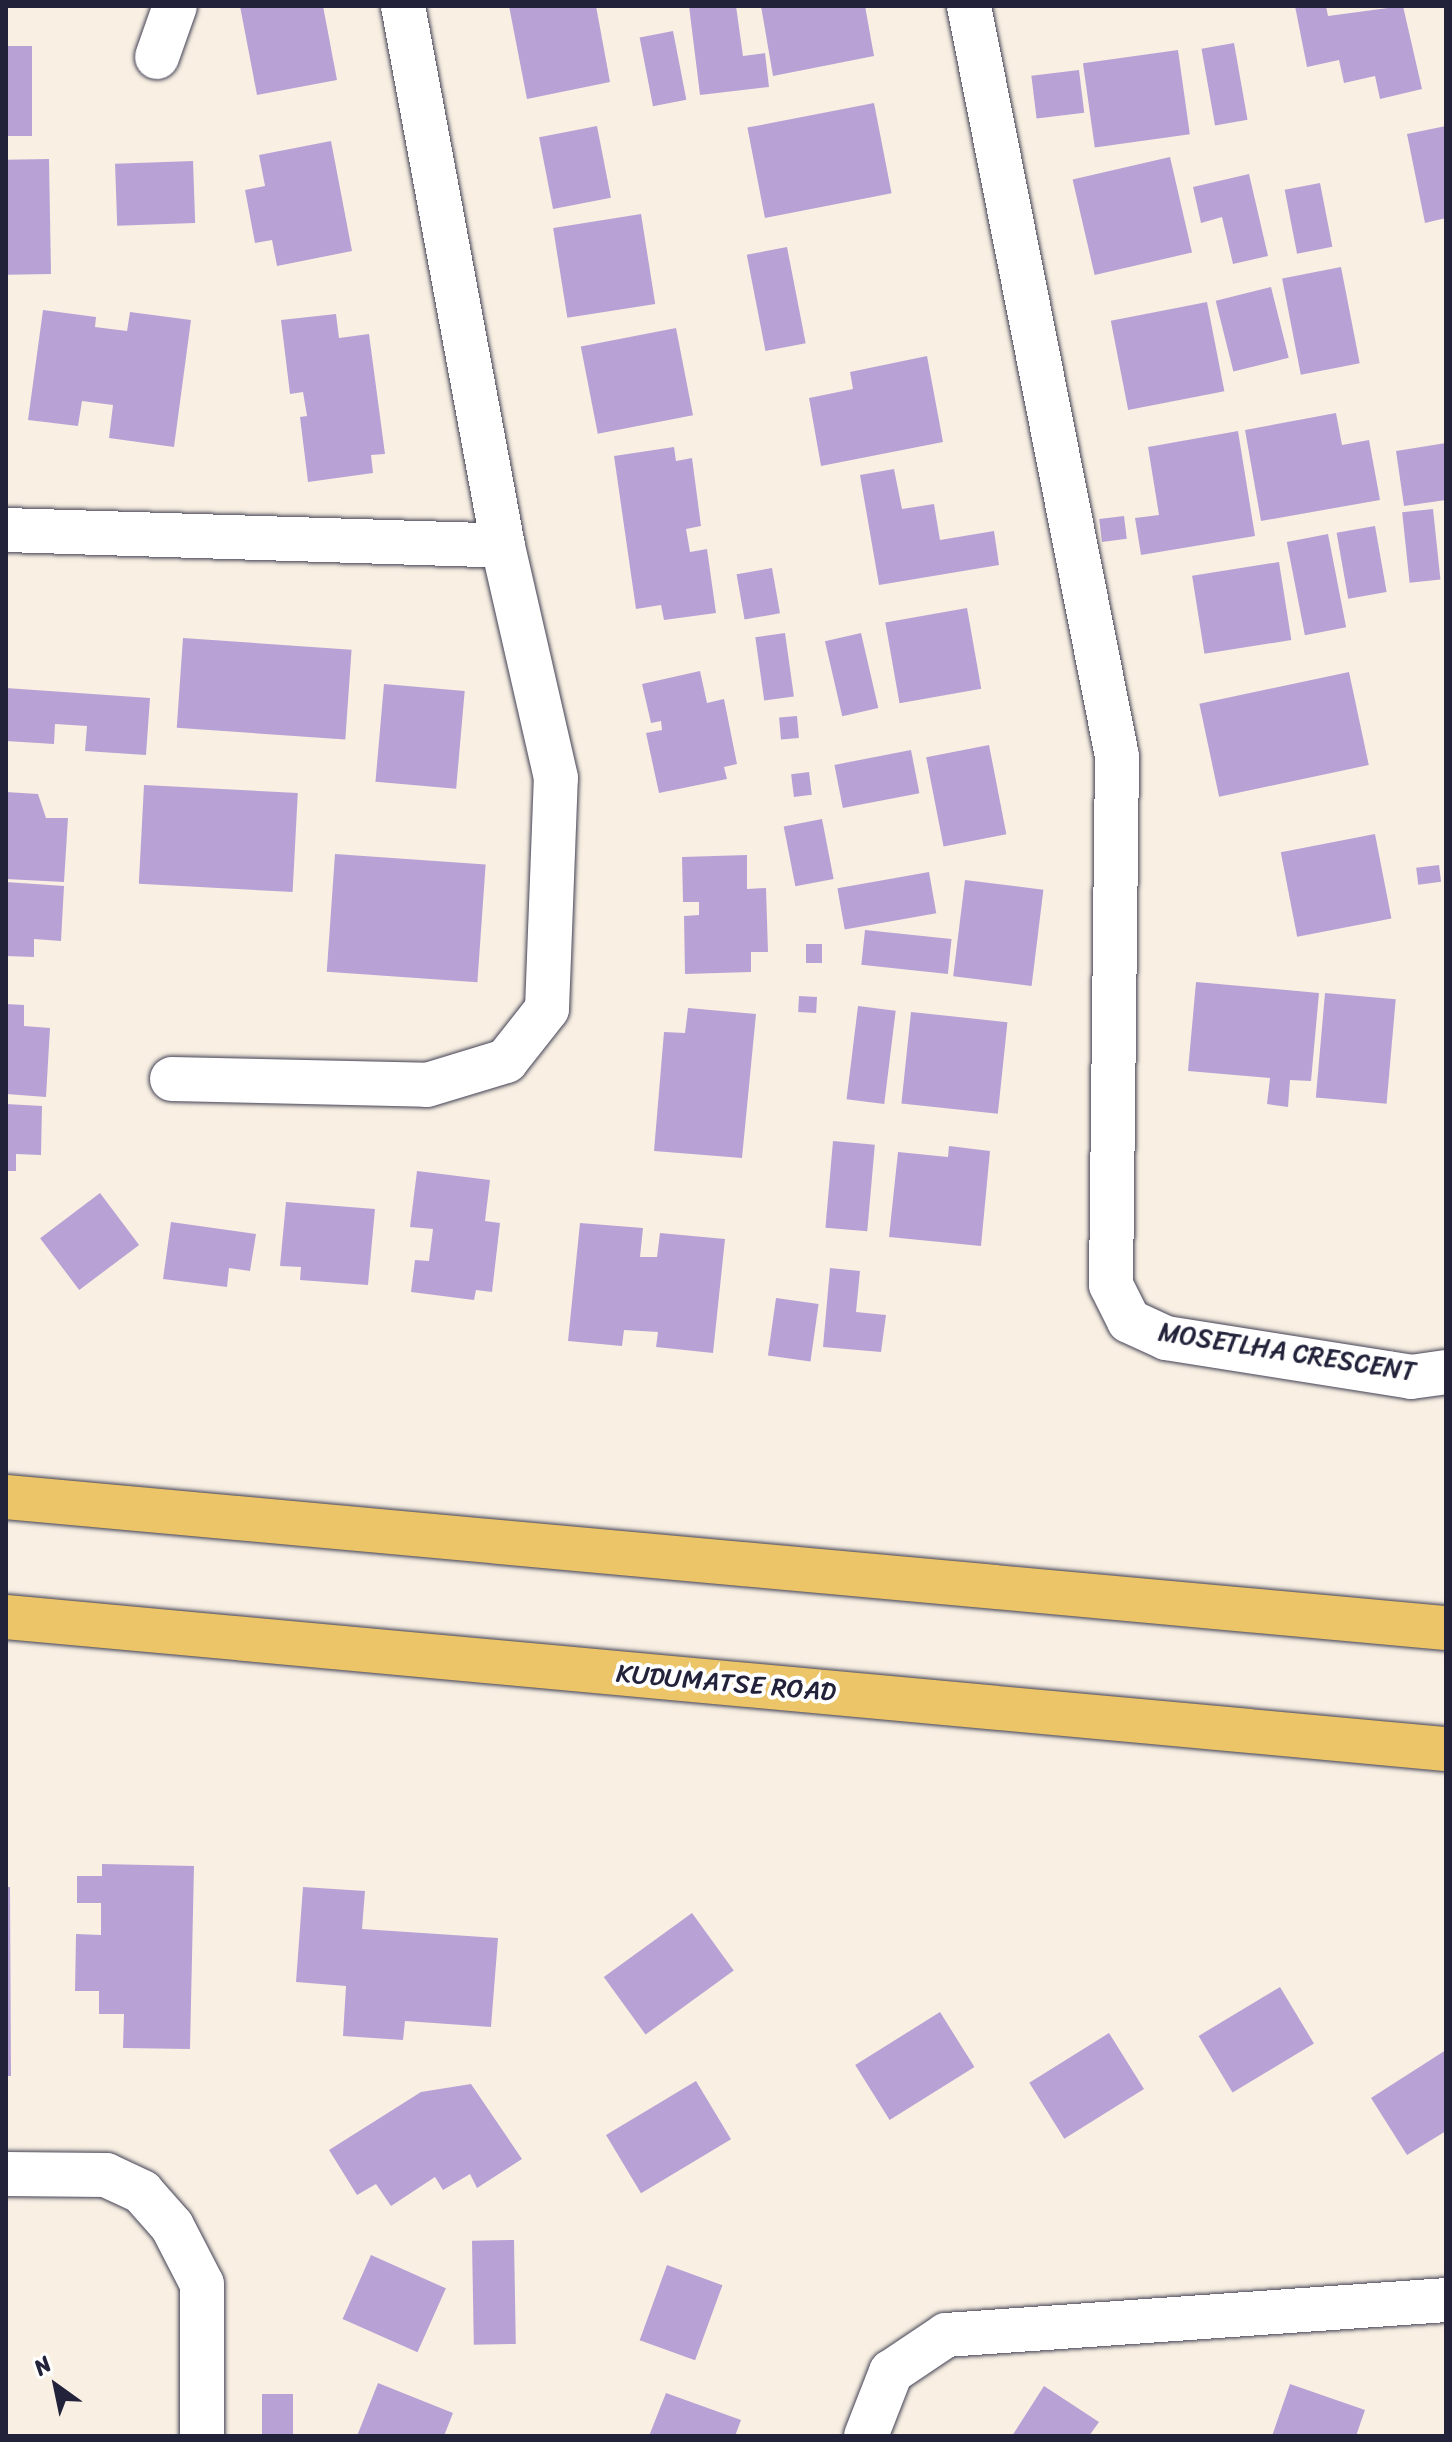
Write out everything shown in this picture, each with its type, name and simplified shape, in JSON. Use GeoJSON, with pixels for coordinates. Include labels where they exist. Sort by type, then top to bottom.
{"type":"FeatureCollection","features":[{"type":"Feature","properties":{"kind":"main road"},"geometry":{"type":"LineString","coordinates":[[6,1470],[78,1505]]}},
{"type":"Feature","properties":{"kind":"main road"},"geometry":{"type":"LineString","coordinates":[[6,1497],[1446,1628]]}},
{"type":"Feature","properties":{"kind":"main road","name":"KUDUMATSE ROAD"},"geometry":{"type":"LineString","coordinates":[[6,1617],[1446,1749]]}},
{"type":"Feature","properties":{"kind":"street"},"geometry":{"type":"LineString","coordinates":[[157,57],[175,6]]}},
{"type":"Feature","properties":{"kind":"street"},"geometry":{"type":"LineString","coordinates":[[172,1079],[427,1085],[506,1061],[547,1009],[556,778],[503,546],[403,6]]}},
{"type":"Feature","properties":{"kind":"street","name":"MOSETLHA CRESCENT"},"geometry":{"type":"LineString","coordinates":[[969,6],[1117,756],[1111,1285],[1129,1321],[1166,1338],[1411,1377],[1446,1372]]}},
{"type":"Feature","properties":{"kind":"street"},"geometry":{"type":"LineString","coordinates":[[6,530],[503,546]]}},
{"type":"Feature","properties":{"kind":"street"},"geometry":{"type":"LineString","coordinates":[[6,2174],[106,2175],[142,2192],[172,2226],[202,2284],[202,2436]]}},
{"type":"Feature","properties":{"kind":"street"},"geometry":{"type":"LineString","coordinates":[[866,2436],[891,2372],[946,2335],[1446,2300]]}},
{"type":"Feature","properties":{"kind":"building"},"geometry":{"type":"Polygon","coordinates":[[[240,6],[323,6],[337,80],[257,95],[240,6]]]}},
{"type":"Feature","properties":{"kind":"building"},"geometry":{"type":"Polygon","coordinates":[[[509,6],[596,6],[610,82],[527,99],[509,6]]]}},
{"type":"Feature","properties":{"kind":"building"},"geometry":{"type":"Polygon","coordinates":[[[689,6],[736,6],[743,56],[765,53],[769,87],[700,95],[689,6]]]}},
{"type":"Feature","properties":{"kind":"building"},"geometry":{"type":"Polygon","coordinates":[[[761,6],[865,6],[874,56],[773,76],[761,6]]]}},
{"type":"Feature","properties":{"kind":"building"},"geometry":{"type":"Polygon","coordinates":[[[1295,6],[1326,6],[1328,16],[1403,6],[1422,89],[1380,99],[1375,76],[1344,83],[1339,60],[1307,67],[1295,6]]]}},
{"type":"Feature","properties":{"kind":"building"},"geometry":{"type":"Polygon","coordinates":[[[673,31],[686,100],[653,106],[640,37],[673,31]]]}},
{"type":"Feature","properties":{"kind":"building"},"geometry":{"type":"Polygon","coordinates":[[[1234,43],[1248,120],[1215,126],[1202,49],[1234,43]]]}},
{"type":"Feature","properties":{"kind":"building"},"geometry":{"type":"Polygon","coordinates":[[[6,46],[32,46],[32,136],[6,136],[6,46]]]}},
{"type":"Feature","properties":{"kind":"building"},"geometry":{"type":"Polygon","coordinates":[[[1178,50],[1190,134],[1095,148],[1083,63],[1178,50]]]}},
{"type":"Feature","properties":{"kind":"building"},"geometry":{"type":"Polygon","coordinates":[[[1079,70],[1084,113],[1037,119],[1031,76],[1079,70]]]}},
{"type":"Feature","properties":{"kind":"building"},"geometry":{"type":"Polygon","coordinates":[[[874,103],[892,193],[765,218],[747,128],[874,103]]]}},
{"type":"Feature","properties":{"kind":"building"},"geometry":{"type":"Polygon","coordinates":[[[597,126],[611,198],[553,209],[539,137],[597,126]]]}},
{"type":"Feature","properties":{"kind":"building"},"geometry":{"type":"Polygon","coordinates":[[[1446,126],[1446,218],[1425,223],[1407,134],[1446,126]]]}},
{"type":"Feature","properties":{"kind":"building"},"geometry":{"type":"Polygon","coordinates":[[[331,141],[352,251],[277,266],[272,240],[255,243],[245,190],[265,186],[259,155],[331,141]]]}},
{"type":"Feature","properties":{"kind":"building"},"geometry":{"type":"Polygon","coordinates":[[[1170,157],[1192,252],[1095,275],[1073,179],[1170,157]]]}},
{"type":"Feature","properties":{"kind":"building"},"geometry":{"type":"Polygon","coordinates":[[[49,159],[51,274],[8,275],[6,160],[49,159]]]}},
{"type":"Feature","properties":{"kind":"building"},"geometry":{"type":"Polygon","coordinates":[[[193,161],[195,223],[117,226],[115,164],[193,161]]]}},
{"type":"Feature","properties":{"kind":"building"},"geometry":{"type":"Polygon","coordinates":[[[1249,174],[1268,256],[1233,264],[1222,217],[1201,223],[1193,187],[1249,174]]]}},
{"type":"Feature","properties":{"kind":"building"},"geometry":{"type":"Polygon","coordinates":[[[1320,183],[1332,247],[1297,254],[1285,190],[1320,183]]]}},
{"type":"Feature","properties":{"kind":"building"},"geometry":{"type":"Polygon","coordinates":[[[641,214],[655,304],[567,318],[553,228],[641,214]]]}},
{"type":"Feature","properties":{"kind":"building"},"geometry":{"type":"Polygon","coordinates":[[[787,247],[806,343],[765,351],[747,255],[787,247]]]}},
{"type":"Feature","properties":{"kind":"building"},"geometry":{"type":"Polygon","coordinates":[[[1341,267],[1360,363],[1301,375],[1282,278],[1341,267]]]}},
{"type":"Feature","properties":{"kind":"building"},"geometry":{"type":"Polygon","coordinates":[[[1271,287],[1289,358],[1233,372],[1216,301],[1271,287]]]}},
{"type":"Feature","properties":{"kind":"building"},"geometry":{"type":"Polygon","coordinates":[[[1207,302],[1224,391],[1128,410],[1111,321],[1207,302]]]}},
{"type":"Feature","properties":{"kind":"building"},"geometry":{"type":"Polygon","coordinates":[[[43,310],[96,317],[95,327],[127,331],[130,312],[191,320],[174,447],[109,438],[113,405],[82,401],[78,426],[28,420],[43,310]]]}},
{"type":"Feature","properties":{"kind":"building"},"geometry":{"type":"Polygon","coordinates":[[[336,314],[339,338],[369,334],[385,454],[371,455],[373,473],[308,482],[300,417],[307,416],[303,392],[290,394],[281,320],[336,314]]]}},
{"type":"Feature","properties":{"kind":"building"},"geometry":{"type":"Polygon","coordinates":[[[676,328],[693,415],[598,434],[581,347],[676,328]]]}},
{"type":"Feature","properties":{"kind":"building"},"geometry":{"type":"Polygon","coordinates":[[[927,356],[943,442],[821,466],[809,398],[853,389],[850,372],[927,356]]]}},
{"type":"Feature","properties":{"kind":"building"},"geometry":{"type":"Polygon","coordinates":[[[1336,413],[1342,445],[1369,440],[1380,500],[1261,521],[1245,430],[1336,413]]]}},
{"type":"Feature","properties":{"kind":"building"},"geometry":{"type":"Polygon","coordinates":[[[1238,431],[1255,536],[1141,555],[1135,518],[1159,515],[1148,447],[1238,431]]]}},
{"type":"Feature","properties":{"kind":"building"},"geometry":{"type":"Polygon","coordinates":[[[1446,443],[1446,500],[1404,506],[1396,451],[1446,443]]]}},
{"type":"Feature","properties":{"kind":"building"},"geometry":{"type":"Polygon","coordinates":[[[674,447],[676,461],[692,458],[701,526],[686,529],[690,552],[707,549],[716,613],[664,620],[661,605],[636,609],[614,456],[674,447]]]}},
{"type":"Feature","properties":{"kind":"building"},"geometry":{"type":"Polygon","coordinates":[[[894,469],[902,509],[934,504],[940,540],[994,531],[999,565],[879,585],[860,475],[894,469]]]}},
{"type":"Feature","properties":{"kind":"building"},"geometry":{"type":"Polygon","coordinates":[[[1433,509],[1440,580],[1410,583],[1402,512],[1433,509]]]}},
{"type":"Feature","properties":{"kind":"building"},"geometry":{"type":"Polygon","coordinates":[[[1124,516],[1127,539],[1102,542],[1099,519],[1124,516]]]}},
{"type":"Feature","properties":{"kind":"building"},"geometry":{"type":"Polygon","coordinates":[[[1375,526],[1387,592],[1348,599],[1337,533],[1375,526]]]}},
{"type":"Feature","properties":{"kind":"building"},"geometry":{"type":"Polygon","coordinates":[[[1328,534],[1346,627],[1305,635],[1287,542],[1328,534]]]}},
{"type":"Feature","properties":{"kind":"building"},"geometry":{"type":"Polygon","coordinates":[[[1279,562],[1291,640],[1204,654],[1192,576],[1279,562]]]}},
{"type":"Feature","properties":{"kind":"building"},"geometry":{"type":"Polygon","coordinates":[[[772,568],[780,613],[745,620],[737,574],[772,568]]]}},
{"type":"Feature","properties":{"kind":"building"},"geometry":{"type":"Polygon","coordinates":[[[967,608],[981,689],[900,703],[885,622],[967,608]]]}},
{"type":"Feature","properties":{"kind":"building"},"geometry":{"type":"Polygon","coordinates":[[[785,633],[794,696],[764,701],[755,637],[785,633]]]}},
{"type":"Feature","properties":{"kind":"building"},"geometry":{"type":"Polygon","coordinates":[[[861,633],[878,708],[842,716],[825,641],[861,633]]]}},
{"type":"Feature","properties":{"kind":"building"},"geometry":{"type":"Polygon","coordinates":[[[183,638],[352,650],[345,740],[177,728],[183,638]]]}},
{"type":"Feature","properties":{"kind":"building"},"geometry":{"type":"Polygon","coordinates":[[[700,671],[707,703],[724,699],[737,764],[724,767],[727,779],[659,793],[646,733],[662,730],[661,721],[651,723],[642,684],[700,671]]]}},
{"type":"Feature","properties":{"kind":"building"},"geometry":{"type":"Polygon","coordinates":[[[1349,672],[1369,765],[1219,797],[1199,704],[1349,672]]]}},
{"type":"Feature","properties":{"kind":"building"},"geometry":{"type":"Polygon","coordinates":[[[384,684],[465,691],[456,789],[375,782],[384,684]]]}},
{"type":"Feature","properties":{"kind":"building"},"geometry":{"type":"Polygon","coordinates":[[[6,688],[150,698],[146,755],[85,751],[87,726],[55,724],[54,744],[6,741],[6,688]]]}},
{"type":"Feature","properties":{"kind":"building"},"geometry":{"type":"Polygon","coordinates":[[[797,716],[799,738],[781,739],[779,718],[797,716]]]}},
{"type":"Feature","properties":{"kind":"building"},"geometry":{"type":"Polygon","coordinates":[[[989,745],[1006,834],[944,847],[926,757],[989,745]]]}},
{"type":"Feature","properties":{"kind":"building"},"geometry":{"type":"Polygon","coordinates":[[[911,750],[919,793],[843,808],[834,765],[911,750]]]}},
{"type":"Feature","properties":{"kind":"building"},"geometry":{"type":"Polygon","coordinates":[[[809,772],[812,795],[794,797],[791,774],[809,772]]]}},
{"type":"Feature","properties":{"kind":"building"},"geometry":{"type":"Polygon","coordinates":[[[144,785],[298,793],[293,892],[139,884],[144,785]]]}},
{"type":"Feature","properties":{"kind":"building"},"geometry":{"type":"Polygon","coordinates":[[[6,792],[38,794],[46,818],[68,818],[64,882],[6,879],[6,792]]]}},
{"type":"Feature","properties":{"kind":"building"},"geometry":{"type":"Polygon","coordinates":[[[822,819],[834,879],[795,886],[784,826],[822,819]]]}},
{"type":"Feature","properties":{"kind":"building"},"geometry":{"type":"Polygon","coordinates":[[[1375,834],[1391,918],[1297,937],[1281,852],[1375,834]]]}},
{"type":"Feature","properties":{"kind":"building"},"geometry":{"type":"Polygon","coordinates":[[[335,854],[486,865],[477,982],[327,972],[335,854]]]}},
{"type":"Feature","properties":{"kind":"building"},"geometry":{"type":"Polygon","coordinates":[[[747,855],[747,889],[766,888],[768,952],[751,952],[751,972],[685,974],[684,916],[699,915],[699,902],[683,902],[682,857],[747,855]]]}},
{"type":"Feature","properties":{"kind":"building"},"geometry":{"type":"Polygon","coordinates":[[[1439,865],[1441,882],[1418,885],[1416,868],[1439,865]]]}},
{"type":"Feature","properties":{"kind":"building"},"geometry":{"type":"Polygon","coordinates":[[[929,872],[936,913],[845,930],[837,888],[929,872]]]}},
{"type":"Feature","properties":{"kind":"building"},"geometry":{"type":"Polygon","coordinates":[[[965,880],[1043,890],[1032,986],[953,976],[965,880]]]}},
{"type":"Feature","properties":{"kind":"building"},"geometry":{"type":"Polygon","coordinates":[[[6,882],[64,886],[61,941],[34,939],[34,957],[6,956],[6,882]]]}},
{"type":"Feature","properties":{"kind":"building"},"geometry":{"type":"Polygon","coordinates":[[[865,930],[952,939],[948,974],[861,965],[865,930]]]}},
{"type":"Feature","properties":{"kind":"building"},"geometry":{"type":"Polygon","coordinates":[[[806,944],[822,944],[822,963],[806,963],[806,944]]]}},
{"type":"Feature","properties":{"kind":"building"},"geometry":{"type":"Polygon","coordinates":[[[1196,982],[1319,993],[1311,1081],[1290,1080],[1288,1107],[1267,1104],[1270,1078],[1188,1071],[1196,982]]]}},
{"type":"Feature","properties":{"kind":"building"},"geometry":{"type":"Polygon","coordinates":[[[1325,993],[1396,999],[1387,1104],[1316,1098],[1325,993]]]}},
{"type":"Feature","properties":{"kind":"building"},"geometry":{"type":"Polygon","coordinates":[[[799,996],[817,997],[816,1013],[798,1012],[799,996]]]}},
{"type":"Feature","properties":{"kind":"building"},"geometry":{"type":"Polygon","coordinates":[[[6,1004],[24,1005],[24,1026],[50,1028],[46,1097],[6,1094],[6,1004]]]}},
{"type":"Feature","properties":{"kind":"building"},"geometry":{"type":"Polygon","coordinates":[[[858,1006],[896,1011],[884,1104],[847,1099],[858,1006]]]}},
{"type":"Feature","properties":{"kind":"building"},"geometry":{"type":"Polygon","coordinates":[[[688,1008],[756,1014],[742,1158],[654,1151],[664,1032],[685,1033],[688,1008]]]}},
{"type":"Feature","properties":{"kind":"building"},"geometry":{"type":"Polygon","coordinates":[[[911,1012],[1007,1022],[998,1114],[901,1103],[911,1012]]]}},
{"type":"Feature","properties":{"kind":"building"},"geometry":{"type":"Polygon","coordinates":[[[6,1104],[42,1106],[41,1155],[16,1154],[16,1171],[6,1171],[6,1104]]]}},
{"type":"Feature","properties":{"kind":"building"},"geometry":{"type":"Polygon","coordinates":[[[833,1141],[875,1145],[867,1231],[825,1228],[833,1141]]]}},
{"type":"Feature","properties":{"kind":"building"},"geometry":{"type":"Polygon","coordinates":[[[949,1146],[990,1151],[981,1246],[889,1237],[898,1152],[948,1157],[949,1146]]]}},
{"type":"Feature","properties":{"kind":"building"},"geometry":{"type":"Polygon","coordinates":[[[417,1171],[490,1180],[485,1221],[500,1223],[492,1292],[476,1290],[474,1300],[411,1292],[415,1260],[429,1261],[433,1229],[410,1227],[417,1171]]]}},
{"type":"Feature","properties":{"kind":"building"},"geometry":{"type":"Polygon","coordinates":[[[100,1193],[139,1245],[79,1290],[40,1238],[100,1193]]]}},
{"type":"Feature","properties":{"kind":"building"},"geometry":{"type":"Polygon","coordinates":[[[286,1202],[375,1209],[368,1285],[300,1280],[301,1267],[280,1266],[286,1202]]]}},
{"type":"Feature","properties":{"kind":"building"},"geometry":{"type":"Polygon","coordinates":[[[171,1222],[256,1234],[250,1271],[229,1268],[227,1287],[163,1279],[171,1222]]]}},
{"type":"Feature","properties":{"kind":"building"},"geometry":{"type":"Polygon","coordinates":[[[580,1223],[643,1228],[640,1257],[657,1257],[660,1233],[725,1239],[713,1353],[656,1347],[658,1332],[624,1330],[622,1346],[568,1341],[580,1223]]]}},
{"type":"Feature","properties":{"kind":"building"},"geometry":{"type":"Polygon","coordinates":[[[830,1268],[860,1271],[856,1312],[886,1315],[881,1352],[823,1347],[830,1268]]]}},
{"type":"Feature","properties":{"kind":"building"},"geometry":{"type":"Polygon","coordinates":[[[776,1298],[819,1304],[811,1361],[768,1355],[776,1298]]]}},
{"type":"Feature","properties":{"kind":"building"},"geometry":{"type":"Polygon","coordinates":[[[102,1864],[194,1866],[190,2049],[123,2048],[124,2014],[99,2014],[99,1991],[75,1991],[76,1934],[101,1935],[101,1903],[77,1903],[77,1876],[102,1876],[102,1864]]]}},
{"type":"Feature","properties":{"kind":"building"},"geometry":{"type":"Polygon","coordinates":[[[6,1887],[10,1887],[11,2076],[6,2076],[6,1887]]]}},
{"type":"Feature","properties":{"kind":"building"},"geometry":{"type":"Polygon","coordinates":[[[303,1887],[365,1891],[362,1929],[498,1938],[491,2027],[405,2021],[403,2040],[343,2036],[346,1986],[296,1982],[303,1887]]]}},
{"type":"Feature","properties":{"kind":"building"},"geometry":{"type":"Polygon","coordinates":[[[692,1913],[734,1970],[646,2035],[604,1977],[692,1913]]]}},
{"type":"Feature","properties":{"kind":"building"},"geometry":{"type":"Polygon","coordinates":[[[1280,1987],[1314,2044],[1233,2093],[1199,2036],[1280,1987]]]}},
{"type":"Feature","properties":{"kind":"building"},"geometry":{"type":"Polygon","coordinates":[[[940,2012],[974,2067],[890,2120],[855,2065],[940,2012]]]}},
{"type":"Feature","properties":{"kind":"building"},"geometry":{"type":"Polygon","coordinates":[[[1109,2033],[1144,2089],[1064,2139],[1029,2083],[1109,2033]]]}},
{"type":"Feature","properties":{"kind":"building"},"geometry":{"type":"Polygon","coordinates":[[[1446,2050],[1446,2131],[1407,2155],[1371,2098],[1446,2050]]]}},
{"type":"Feature","properties":{"kind":"building"},"geometry":{"type":"Polygon","coordinates":[[[696,2081],[731,2139],[641,2193],[606,2135],[696,2081]]]}},
{"type":"Feature","properties":{"kind":"building"},"geometry":{"type":"Polygon","coordinates":[[[471,2084],[522,2159],[477,2188],[470,2174],[443,2190],[435,2177],[391,2206],[376,2184],[357,2195],[329,2150],[421,2092],[471,2084]]]}},
{"type":"Feature","properties":{"kind":"building"},"geometry":{"type":"Polygon","coordinates":[[[514,2240],[516,2344],[474,2345],[472,2241],[514,2240]]]}},
{"type":"Feature","properties":{"kind":"building"},"geometry":{"type":"Polygon","coordinates":[[[371,2255],[446,2288],[417,2352],[343,2319],[371,2255]]]}},
{"type":"Feature","properties":{"kind":"building"},"geometry":{"type":"Polygon","coordinates":[[[667,2265],[722,2285],[695,2360],[640,2340],[667,2265]]]}},
{"type":"Feature","properties":{"kind":"building"},"geometry":{"type":"Polygon","coordinates":[[[378,2383],[453,2413],[444,2436],[357,2436],[378,2383]]]}},
{"type":"Feature","properties":{"kind":"building"},"geometry":{"type":"Polygon","coordinates":[[[1290,2384],[1365,2410],[1356,2436],[1272,2436],[1290,2384]]]}},
{"type":"Feature","properties":{"kind":"building"},"geometry":{"type":"Polygon","coordinates":[[[1044,2386],[1099,2422],[1089,2436],[1012,2436],[1044,2386]]]}},
{"type":"Feature","properties":{"kind":"building"},"geometry":{"type":"Polygon","coordinates":[[[666,2393],[741,2420],[735,2436],[649,2436],[666,2393]]]}},
{"type":"Feature","properties":{"kind":"building"},"geometry":{"type":"Polygon","coordinates":[[[262,2394],[293,2394],[293,2436],[262,2436],[262,2394]]]}}]}
